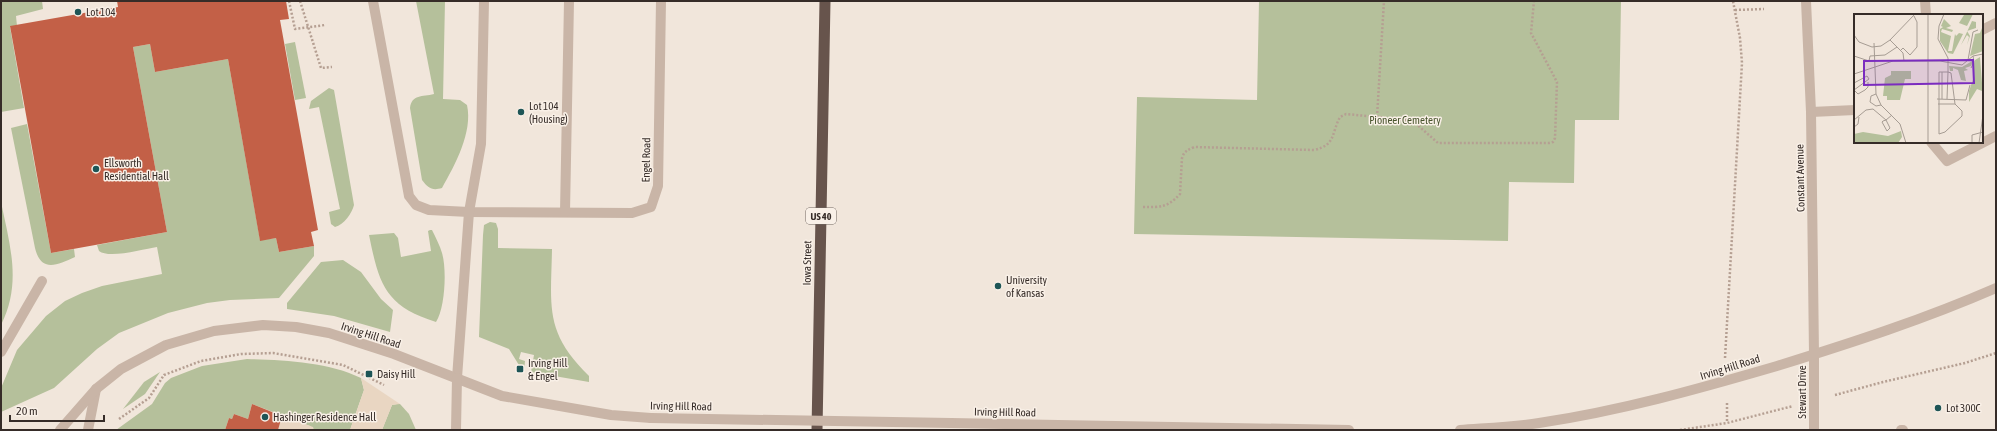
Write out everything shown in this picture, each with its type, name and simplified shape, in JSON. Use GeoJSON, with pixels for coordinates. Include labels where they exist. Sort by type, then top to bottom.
{"type":"FeatureCollection","features":[{"type":"Feature","properties":{"kind":"highway","name":"Iowa Street"},"geometry":{"type":"LineString","coordinates":[[817,430],[825,1]]}},
{"type":"Feature","properties":{"kind":"street","name":"Engel Road"},"geometry":{"type":"LineString","coordinates":[[373,1],[409,196],[416,205],[429,210],[469,212],[632,213],[651,207],[658,186],[661,1]]}},
{"type":"Feature","properties":{"kind":"street"},"geometry":{"type":"LineString","coordinates":[[456,430],[457,378],[469,212],[481,144],[484,1]]}},
{"type":"Feature","properties":{"kind":"street"},"geometry":{"type":"LineString","coordinates":[[565,212],[569,1]]}},
{"type":"Feature","properties":{"kind":"street","name":"Constant Avenue"},"geometry":{"type":"LineString","coordinates":[[1806,1],[1811,112],[1814,354]]}},
{"type":"Feature","properties":{"kind":"street"},"geometry":{"type":"LineString","coordinates":[[1925,1],[1926,14]]}},
{"type":"Feature","properties":{"kind":"street"},"geometry":{"type":"LineString","coordinates":[[1983,30],[1996,23]]}},
{"type":"Feature","properties":{"kind":"street"},"geometry":{"type":"LineString","coordinates":[[1811,112],[1854,110]]}},
{"type":"Feature","properties":{"kind":"street"},"geometry":{"type":"LineString","coordinates":[[1983,143],[1996,136]]}},
{"type":"Feature","properties":{"kind":"street"},"geometry":{"type":"LineString","coordinates":[[1932,143],[1947,162],[1983,143]]}},
{"type":"Feature","properties":{"kind":"street"},"geometry":{"type":"LineString","coordinates":[[1,352],[42,281]]}},
{"type":"Feature","properties":{"kind":"street","name":"Irving Hill Road"},"geometry":{"type":"LineString","coordinates":[[1460,430],[1538,423],[1617,409],[1707,387],[1913,322],[1996,288]]}},
{"type":"Feature","properties":{"kind":"street","name":"Irving Hill Road"},"geometry":{"type":"LineString","coordinates":[[60,430],[96,389],[121,369],[166,345],[214,331],[263,325],[296,327],[328,333],[394,354],[502,396],[603,414],[651,418],[1349,430]]}},
{"type":"Feature","properties":{"kind":"street","name":"Stewart Drive"},"geometry":{"type":"LineString","coordinates":[[1814,354],[1814,430]]}},
{"type":"Feature","properties":{"kind":"street"},"geometry":{"type":"LineString","coordinates":[[88,430],[96,389]]}},
{"type":"Feature","properties":{"kind":"path"},"geometry":{"type":"LineString","coordinates":[[289,1],[295,29],[324,25]]}},
{"type":"Feature","properties":{"kind":"path"},"geometry":{"type":"LineString","coordinates":[[300,1],[321,68],[332,67]]}},
{"type":"Feature","properties":{"kind":"path"},"geometry":{"type":"LineString","coordinates":[[1376,117],[1384,1]]}},
{"type":"Feature","properties":{"kind":"path"},"geometry":{"type":"LineString","coordinates":[[1143,207],[1161,207],[1168,205],[1180,194],[1182,158],[1183,153],[1187,150],[1194,147],[1314,150],[1323,148],[1334,137],[1340,118],[1346,114],[1414,122],[1438,143],[1553,142],[1555,138],[1557,82],[1531,33],[1534,1]]}},
{"type":"Feature","properties":{"kind":"path"},"geometry":{"type":"LineString","coordinates":[[1725,352],[1742,63],[1740,38],[1733,1]]}},
{"type":"Feature","properties":{"kind":"path"},"geometry":{"type":"LineString","coordinates":[[1735,10],[1764,9]]}},
{"type":"Feature","properties":{"kind":"path"},"geometry":{"type":"LineString","coordinates":[[119,419],[149,398],[164,375],[201,361],[241,354],[273,353],[343,365],[384,385]]}},
{"type":"Feature","properties":{"kind":"path"},"geometry":{"type":"LineString","coordinates":[[1856,390],[1883,382],[1965,363],[1996,353]]}},
{"type":"Feature","properties":{"kind":"path"},"geometry":{"type":"LineString","coordinates":[[1727,406],[1727,423]]}},
{"type":"Feature","properties":{"kind":"path"},"geometry":{"type":"LineString","coordinates":[[1680,430],[1727,423],[1765,414]]}},
{"type":"Feature","properties":{"kind":"green space"},"geometry":{"type":"Polygon","coordinates":[[[1,1],[42,1],[43,9],[16,16],[17,26],[10,27],[24,108],[1,112],[1,1]]]}},
{"type":"Feature","properties":{"kind":"green space"},"geometry":{"type":"Polygon","coordinates":[[[416,1],[445,1],[443,99],[460,100],[467,105],[467,126],[462,148],[442,188],[439,189],[430,188],[422,180],[410,108],[415,98],[434,94],[416,1]]]}},
{"type":"Feature","properties":{"kind":"green space","name":"Pioneer Cemetery"},"geometry":{"type":"Polygon","coordinates":[[[1259,1],[1621,1],[1619,120],[1575,120],[1574,183],[1509,182],[1508,241],[1134,234],[1137,97],[1257,100],[1259,1]]]}},
{"type":"Feature","properties":{"kind":"green space"},"geometry":{"type":"Polygon","coordinates":[[[295,42],[306,98],[295,100],[285,44],[295,42]]]}},
{"type":"Feature","properties":{"kind":"green space"},"geometry":{"type":"Polygon","coordinates":[[[150,44],[155,72],[228,59],[260,240],[276,238],[279,252],[314,246],[314,256],[279,298],[230,300],[207,303],[168,313],[119,333],[97,349],[54,388],[1,412],[1,388],[17,350],[46,316],[65,301],[82,293],[102,286],[162,274],[157,247],[127,253],[110,254],[99,251],[97,245],[167,232],[133,47],[150,44]]]}},
{"type":"Feature","properties":{"kind":"green space"},"geometry":{"type":"Polygon","coordinates":[[[329,88],[334,90],[354,205],[347,218],[335,227],[331,224],[329,212],[340,209],[319,107],[309,109],[311,101],[329,88]]]}},
{"type":"Feature","properties":{"kind":"green space"},"geometry":{"type":"Polygon","coordinates":[[[27,124],[51,253],[74,249],[75,257],[56,264],[50,265],[41,261],[35,248],[11,128],[27,124]]]}},
{"type":"Feature","properties":{"kind":"green space"},"geometry":{"type":"Polygon","coordinates":[[[1,202],[8,234],[13,279],[11,294],[1,325],[1,202]]]}},
{"type":"Feature","properties":{"kind":"green space"},"geometry":{"type":"Polygon","coordinates":[[[490,222],[496,223],[498,229],[498,248],[552,249],[551,303],[553,318],[557,332],[564,346],[574,360],[589,376],[589,382],[531,372],[534,355],[521,352],[519,359],[525,361],[524,371],[509,349],[479,337],[483,235],[484,225],[490,222]]]}},
{"type":"Feature","properties":{"kind":"green space"},"geometry":{"type":"Polygon","coordinates":[[[432,230],[444,260],[445,278],[443,299],[436,322],[405,309],[387,291],[381,280],[369,235],[394,233],[398,238],[401,257],[431,251],[428,231],[432,230]]]}},
{"type":"Feature","properties":{"kind":"green space"},"geometry":{"type":"Polygon","coordinates":[[[343,260],[361,272],[381,299],[393,310],[390,332],[334,316],[287,309],[287,303],[321,262],[343,260]]]}},
{"type":"Feature","properties":{"kind":"green space"},"geometry":{"type":"Polygon","coordinates":[[[247,359],[290,361],[320,365],[335,368],[361,378],[364,390],[350,430],[314,430],[310,426],[252,404],[248,419],[234,414],[232,419],[229,418],[225,430],[116,430],[152,404],[165,383],[171,378],[202,366],[247,359]]]}},
{"type":"Feature","properties":{"kind":"green space"},"geometry":{"type":"Polygon","coordinates":[[[160,372],[145,394],[123,409],[144,382],[160,372]]]}},
{"type":"Feature","properties":{"kind":"green space"},"geometry":{"type":"Polygon","coordinates":[[[400,404],[409,414],[416,430],[382,430],[392,405],[400,404]]]}},
{"type":"Feature","properties":{"kind":"shaded area"},"geometry":{"type":"Polygon","coordinates":[[[361,378],[400,404],[392,405],[382,430],[350,430],[364,390],[361,378]]]}},
{"type":"Feature","properties":{"kind":"shaded area"},"geometry":{"type":"Polygon","coordinates":[[[282,416],[313,427],[314,430],[278,430],[282,416]]]}},
{"type":"Feature","properties":{"kind":"building","name":"Ellsworth Residential Hall"},"geometry":{"type":"Polygon","coordinates":[[[117,1],[286,1],[289,19],[280,20],[318,230],[311,232],[314,246],[279,252],[276,238],[260,241],[228,59],[155,72],[150,44],[133,47],[167,232],[51,253],[10,26],[118,7],[117,1]]]}},
{"type":"Feature","properties":{"kind":"building","name":"Hashinger Residence Hall"},"geometry":{"type":"Polygon","coordinates":[[[252,404],[282,416],[278,430],[225,430],[229,418],[232,419],[234,414],[248,419],[252,404]]]}},
{"type":"Feature","properties":{"kind":"place","name":"Lot 104"},"geometry":{"type":"Point","coordinates":[78,12]}},
{"type":"Feature","properties":{"kind":"place","name":"Lot 104 (Housing)"},"geometry":{"type":"Point","coordinates":[521,112]}},
{"type":"Feature","properties":{"kind":"place","name":"Ellsworth Residential Hall"},"geometry":{"type":"Point","coordinates":[96,169]}},
{"type":"Feature","properties":{"kind":"place","name":"University of Kansas"},"geometry":{"type":"Point","coordinates":[998,286]}},
{"type":"Feature","properties":{"kind":"place","name":"Irving Hill & Engel"},"geometry":{"type":"Point","coordinates":[520,369]}},
{"type":"Feature","properties":{"kind":"place","name":"Daisy Hill"},"geometry":{"type":"Point","coordinates":[369,374]}},
{"type":"Feature","properties":{"kind":"place","name":"Lot 300C"},"geometry":{"type":"Point","coordinates":[1938,408]}},
{"type":"Feature","properties":{"kind":"place","name":"Hashinger Residence Hall"},"geometry":{"type":"Point","coordinates":[265,417]}}]}
